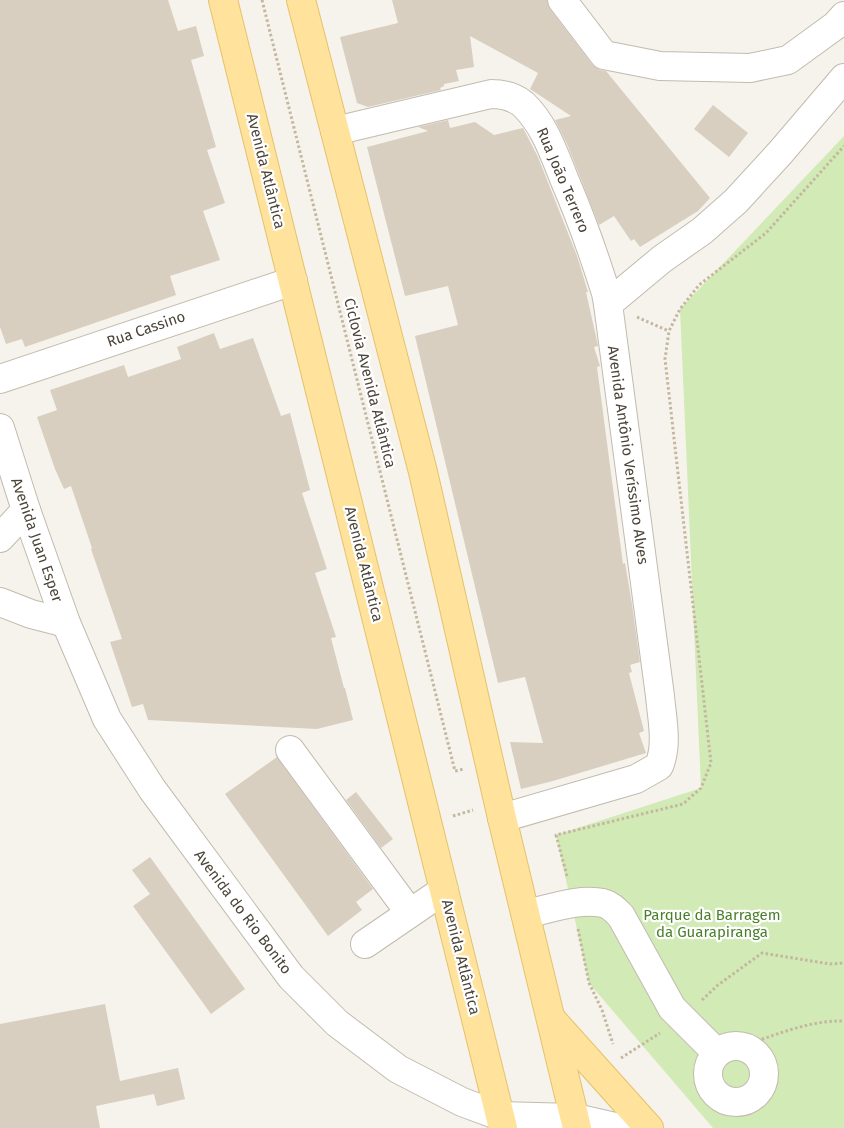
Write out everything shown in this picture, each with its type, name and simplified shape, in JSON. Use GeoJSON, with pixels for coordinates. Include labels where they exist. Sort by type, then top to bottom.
{"type":"FeatureCollection","features":[{"type":"Feature","properties":{"kind":"main road","name":"Avenida Atlântica"},"geometry":{"type":"LineString","coordinates":[[223,0],[501,1122]]}},
{"type":"Feature","properties":{"kind":"main road"},"geometry":{"type":"LineString","coordinates":[[301,0],[423,472],[500,811],[576,1123]]}},
{"type":"Feature","properties":{"kind":"main road"},"geometry":{"type":"LineString","coordinates":[[551,1018],[648,1128]]}},
{"type":"Feature","properties":{"kind":"street"},"geometry":{"type":"LineString","coordinates":[[562,0],[604,56],[660,66],[750,68],[788,60],[836,25],[844,16]]}},
{"type":"Feature","properties":{"kind":"street"},"geometry":{"type":"LineString","coordinates":[[608,304],[662,259],[702,231],[736,202],[844,78]]}},
{"type":"Feature","properties":{"kind":"street","name":"Rua João Terrero"},"geometry":{"type":"LineString","coordinates":[[335,131],[491,94],[503,94],[521,103],[536,119],[549,140],[590,244],[608,304]]}},
{"type":"Feature","properties":{"kind":"street","name":"Rua Cassino"},"geometry":{"type":"LineString","coordinates":[[0,379],[293,281]]}},
{"type":"Feature","properties":{"kind":"street","name":"Avenida Antônio Veríssimo Alves"},"geometry":{"type":"LineString","coordinates":[[500,811],[636,779],[659,766],[663,758],[664,742],[660,696],[608,304]]}},
{"type":"Feature","properties":{"kind":"street","name":"Avenida Juan Esper"},"geometry":{"type":"LineString","coordinates":[[0,428],[5,458],[26,510],[66,623]]}},
{"type":"Feature","properties":{"kind":"street"},"geometry":{"type":"LineString","coordinates":[[0,538],[26,510]]}},
{"type":"Feature","properties":{"kind":"street"},"geometry":{"type":"LineString","coordinates":[[0,602],[31,614],[66,623]]}},
{"type":"Feature","properties":{"kind":"street","name":"Avenida do Rio Bonito"},"geometry":{"type":"LineString","coordinates":[[66,623],[107,719],[152,789],[291,976],[337,1023],[398,1069],[501,1122],[576,1123],[619,1128]]}},
{"type":"Feature","properties":{"kind":"street"},"geometry":{"type":"LineString","coordinates":[[290,750],[410,913]]}},
{"type":"Feature","properties":{"kind":"street"},"geometry":{"type":"LineString","coordinates":[[365,944],[444,890]]}},
{"type":"Feature","properties":{"kind":"street"},"geometry":{"type":"LineString","coordinates":[[526,914],[581,902],[603,903],[612,907],[621,916],[672,1008],[682,1018],[730,1049]]}},
{"type":"Feature","properties":{"kind":"path","name":"Ciclovia Avenida Atlântica"},"geometry":{"type":"LineString","coordinates":[[262,0],[455,772]]}},
{"type":"Feature","properties":{"kind":"path"},"geometry":{"type":"LineString","coordinates":[[428,823],[500,811]]}},
{"type":"Feature","properties":{"kind":"path"},"geometry":{"type":"LineString","coordinates":[[618,1060],[682,1018],[718,985],[762,953],[830,964],[844,963]]}},
{"type":"Feature","properties":{"kind":"path"},"geometry":{"type":"LineString","coordinates":[[730,1049],[805,1026],[832,1021],[844,1021]]}},
{"type":"Feature","properties":{"kind":"green space","name":"Parque da Barragem da Guarapiranga"},"geometry":{"type":"Polygon","coordinates":[[[844,136],[844,1128],[713,1128],[589,983],[556,835],[701,788],[680,309],[844,136]]]}},
{"type":"Feature","properties":{"kind":"building"},"geometry":{"type":"Polygon","coordinates":[[[0,0],[168,0],[178,31],[196,26],[204,56],[191,60],[216,147],[207,150],[225,203],[203,211],[220,260],[170,276],[176,295],[25,347],[22,339],[6,344],[0,327],[0,0]]]}},
{"type":"Feature","properties":{"kind":"building"},"geometry":{"type":"Polygon","coordinates":[[[392,0],[547,0],[550,9],[592,64],[600,70],[606,71],[710,198],[698,211],[640,247],[634,239],[631,241],[614,216],[599,225],[567,144],[555,120],[571,116],[530,89],[538,73],[470,36],[474,67],[456,70],[459,81],[444,84],[440,88],[441,90],[368,107],[357,103],[340,37],[398,23],[392,0]]]}},
{"type":"Feature","properties":{"kind":"building"},"geometry":{"type":"Polygon","coordinates":[[[713,105],[748,133],[729,157],[694,129],[713,105]]]}},
{"type":"Feature","properties":{"kind":"building"},"geometry":{"type":"Polygon","coordinates":[[[448,120],[450,128],[475,122],[494,135],[523,128],[538,157],[577,256],[588,292],[586,292],[598,346],[594,347],[600,366],[597,367],[623,564],[625,563],[640,662],[630,665],[632,672],[629,673],[644,731],[639,733],[646,753],[521,789],[510,742],[543,743],[525,677],[498,683],[415,336],[458,325],[448,286],[405,296],[367,147],[428,131],[418,127],[448,120]]]}},
{"type":"Feature","properties":{"kind":"building"},"geometry":{"type":"Polygon","coordinates":[[[214,333],[220,349],[253,338],[281,416],[290,413],[310,490],[302,493],[327,569],[315,573],[336,637],[331,638],[353,720],[317,729],[148,720],[143,704],[132,707],[110,642],[122,639],[71,486],[64,489],[37,417],[57,410],[50,390],[124,365],[128,377],[181,359],[177,347],[214,333]]]}},
{"type":"Feature","properties":{"kind":"building"},"geometry":{"type":"Polygon","coordinates":[[[277,757],[373,889],[356,902],[362,910],[328,936],[225,794],[277,757]]]}},
{"type":"Feature","properties":{"kind":"building"},"geometry":{"type":"Polygon","coordinates":[[[356,792],[393,839],[381,848],[346,800],[356,792]]]}},
{"type":"Feature","properties":{"kind":"building"},"geometry":{"type":"Polygon","coordinates":[[[150,857],[245,989],[211,1014],[133,906],[150,894],[132,870],[150,857]]]}},
{"type":"Feature","properties":{"kind":"building"},"geometry":{"type":"Polygon","coordinates":[[[105,1004],[120,1081],[178,1068],[185,1099],[157,1106],[154,1094],[96,1106],[100,1128],[0,1128],[0,1024],[105,1004]]]}}]}
